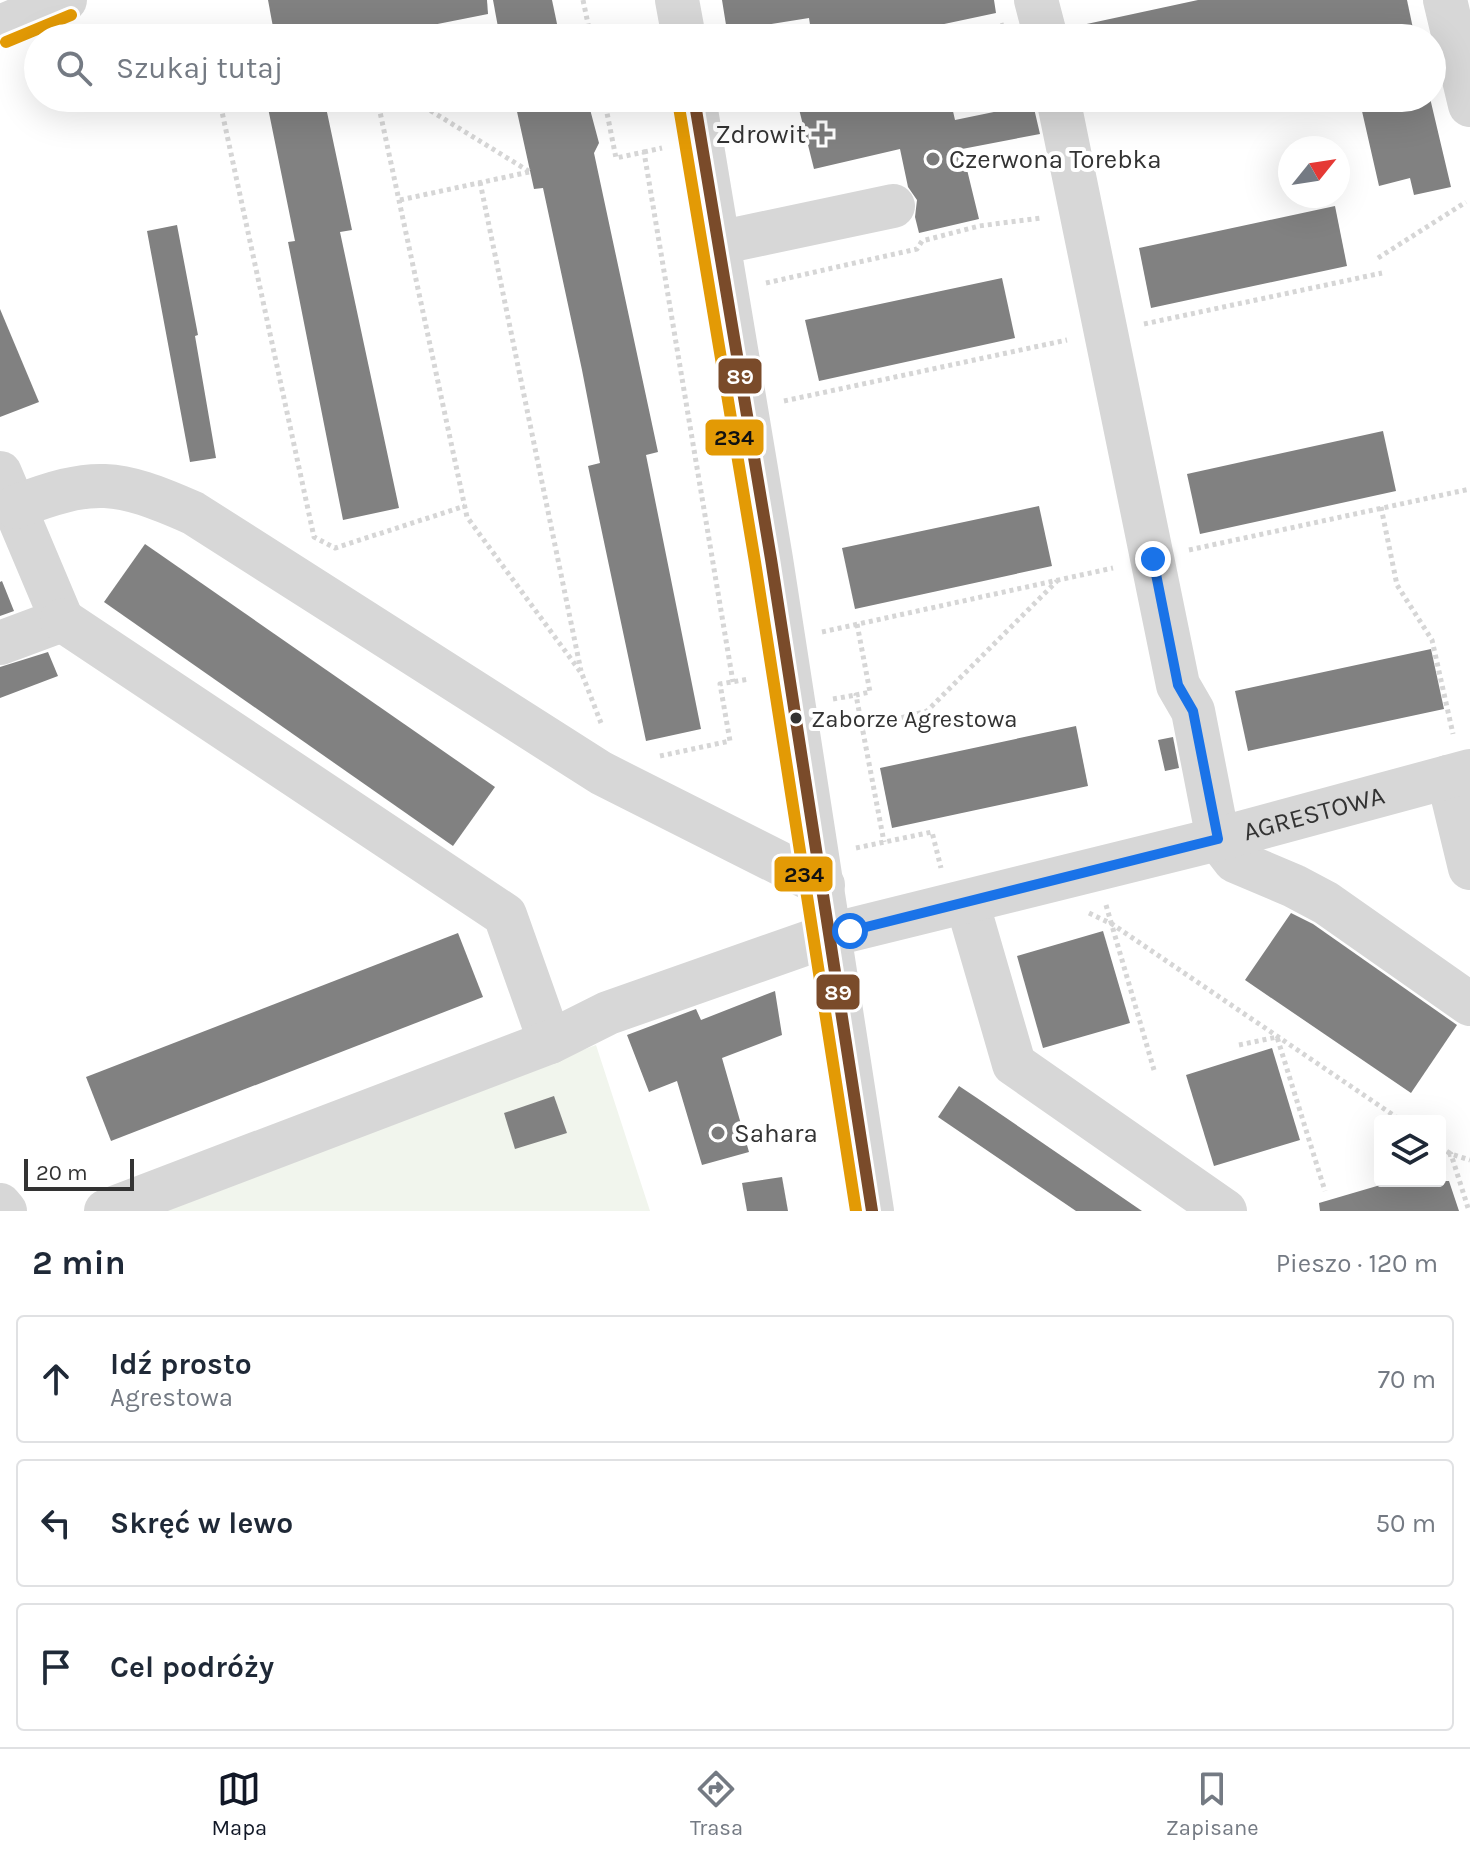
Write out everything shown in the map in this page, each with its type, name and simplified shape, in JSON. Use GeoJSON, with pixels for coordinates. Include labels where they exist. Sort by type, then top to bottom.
{"type":"FeatureCollection","features":[{"type":"Feature","properties":{"kind":"street"},"geometry":{"type":"LineString","coordinates":[[0,27],[65,0]]}},
{"type":"Feature","properties":{"kind":"street"},"geometry":{"type":"LineString","coordinates":[[677,0],[681,24]]}},
{"type":"Feature","properties":{"kind":"street"},"geometry":{"type":"LineString","coordinates":[[1445,0],[1470,105]]}},
{"type":"Feature","properties":{"kind":"street"},"geometry":{"type":"LineString","coordinates":[[696,112],[823,885],[872,1211]]}},
{"type":"Feature","properties":{"kind":"street"},"geometry":{"type":"LineString","coordinates":[[1061,112],[1106,332],[1164,556],[1178,685],[1193,711],[1218,839],[1235,861],[1326,903],[1470,1004]]}},
{"type":"Feature","properties":{"kind":"street"},"geometry":{"type":"LineString","coordinates":[[718,243],[893,206]]}},
{"type":"Feature","properties":{"kind":"street"},"geometry":{"type":"LineString","coordinates":[[550,1042],[505,915],[62,620],[7,490],[57,491],[101,483],[148,493],[193,513],[601,773],[823,885]]}},
{"type":"Feature","properties":{"kind":"street"},"geometry":{"type":"LineString","coordinates":[[0,643],[62,620]]}},
{"type":"Feature","properties":{"kind":"street"},"geometry":{"type":"LineString","coordinates":[[1457,763],[1470,868]]}},
{"type":"Feature","properties":{"kind":"street","name":"AGRESTOWA"},"geometry":{"type":"LineString","coordinates":[[106,1211],[550,1042],[608,1013],[830,935],[954,887],[1218,839],[1457,763]]}},
{"type":"Feature","properties":{"kind":"street"},"geometry":{"type":"LineString","coordinates":[[954,887],[1014,1064],[1225,1211]]}},
{"type":"Feature","properties":{"kind":"street"},"geometry":{"type":"LineString","coordinates":[[0,1205],[5,1211]]}},
{"type":"Feature","properties":{"kind":"path"},"geometry":{"type":"LineString","coordinates":[[583,0],[588,24]]}},
{"type":"Feature","properties":{"kind":"path"},"geometry":{"type":"LineString","coordinates":[[1012,24],[1041,18]]}},
{"type":"Feature","properties":{"kind":"path"},"geometry":{"type":"LineString","coordinates":[[222,112],[314,537],[335,548],[465,506]]}},
{"type":"Feature","properties":{"kind":"path"},"geometry":{"type":"LineString","coordinates":[[380,112],[467,517],[582,674]]}},
{"type":"Feature","properties":{"kind":"path"},"geometry":{"type":"LineString","coordinates":[[400,200],[530,172],[433,112]]}},
{"type":"Feature","properties":{"kind":"path"},"geometry":{"type":"LineString","coordinates":[[607,112],[616,158],[657,149]]}},
{"type":"Feature","properties":{"kind":"path"},"geometry":{"type":"LineString","coordinates":[[644,152],[733,682]]}},
{"type":"Feature","properties":{"kind":"path"},"geometry":{"type":"LineString","coordinates":[[480,182],[582,674],[603,726]]}},
{"type":"Feature","properties":{"kind":"path"},"geometry":{"type":"LineString","coordinates":[[1378,258],[1466,202]]}},
{"type":"Feature","properties":{"kind":"path"},"geometry":{"type":"LineString","coordinates":[[759,284],[917,249],[922,241],[979,226],[1010,223]]}},
{"type":"Feature","properties":{"kind":"path"},"geometry":{"type":"LineString","coordinates":[[779,402],[1382,273]]}},
{"type":"Feature","properties":{"kind":"path"},"geometry":{"type":"LineString","coordinates":[[817,633],[1470,489]]}},
{"type":"Feature","properties":{"kind":"path"},"geometry":{"type":"LineString","coordinates":[[1381,507],[1397,585],[1432,640],[1457,763]]}},
{"type":"Feature","properties":{"kind":"path"},"geometry":{"type":"LineString","coordinates":[[863,728],[927,711],[1059,579]]}},
{"type":"Feature","properties":{"kind":"path"},"geometry":{"type":"LineString","coordinates":[[828,700],[870,692],[857,624]]}},
{"type":"Feature","properties":{"kind":"path"},"geometry":{"type":"LineString","coordinates":[[646,759],[730,741],[720,684],[757,677]]}},
{"type":"Feature","properties":{"kind":"path"},"geometry":{"type":"LineString","coordinates":[[856,695],[884,842]]}},
{"type":"Feature","properties":{"kind":"path"},"geometry":{"type":"LineString","coordinates":[[852,849],[932,832],[954,887]]}},
{"type":"Feature","properties":{"kind":"path"},"geometry":{"type":"LineString","coordinates":[[1104,898],[1154,1070]]}},
{"type":"Feature","properties":{"kind":"path"},"geometry":{"type":"LineString","coordinates":[[1083,911],[1112,924],[1393,1115]]}},
{"type":"Feature","properties":{"kind":"path"},"geometry":{"type":"LineString","coordinates":[[1239,1045],[1277,1037]]}},
{"type":"Feature","properties":{"kind":"path"},"geometry":{"type":"LineString","coordinates":[[1277,1037],[1325,1191]]}},
{"type":"Feature","properties":{"kind":"path"},"geometry":{"type":"LineString","coordinates":[[1446,1151],[1470,1160]]}},
{"type":"Feature","properties":{"kind":"path"},"geometry":{"type":"LineString","coordinates":[[1446,1155],[1451,1154]]}},
{"type":"Feature","properties":{"kind":"path"},"geometry":{"type":"LineString","coordinates":[[1451,1154],[1469,1211]]}},
{"type":"Feature","properties":{"kind":"shaded area"},"geometry":{"type":"Polygon","coordinates":[[[596,1045],[650,1211],[155,1211],[596,1045]]]}},
{"type":"Feature","properties":{"kind":"building"},"geometry":{"type":"Polygon","coordinates":[[[268,0],[487,0],[488,14],[438,24],[272,24],[268,0]]]}},
{"type":"Feature","properties":{"kind":"building"},"geometry":{"type":"Polygon","coordinates":[[[493,0],[552,0],[557,24],[497,24],[493,0]]]}},
{"type":"Feature","properties":{"kind":"building"},"geometry":{"type":"Polygon","coordinates":[[[722,0],[994,0],[996,13],[944,24],[810,24],[809,18],[771,24],[726,24],[722,0]]]}},
{"type":"Feature","properties":{"kind":"building"},"geometry":{"type":"Polygon","coordinates":[[[1198,0],[1407,0],[1412,24],[1087,24],[1198,0]]]}},
{"type":"Feature","properties":{"kind":"building"},"geometry":{"type":"Polygon","coordinates":[[[269,112],[327,112],[352,230],[340,232],[399,508],[343,520],[288,242],[295,241],[269,112]]]}},
{"type":"Feature","properties":{"kind":"building"},"geometry":{"type":"Polygon","coordinates":[[[517,112],[591,112],[599,143],[594,153],[658,452],[646,455],[701,729],[646,741],[588,466],[600,463],[582,370],[543,188],[534,189],[517,112]]]}},
{"type":"Feature","properties":{"kind":"building","name":"Czerwona Torebka"},"geometry":{"type":"Polygon","coordinates":[[[800,112],[953,112],[955,120],[994,112],[1035,112],[1040,134],[962,149],[979,219],[919,233],[915,217],[917,200],[908,187],[900,149],[814,169],[800,112]]]}},
{"type":"Feature","properties":{"kind":"building"},"geometry":{"type":"Polygon","coordinates":[[[1362,112],[1433,112],[1451,187],[1414,195],[1410,178],[1379,186],[1362,112]]]}},
{"type":"Feature","properties":{"kind":"building"},"geometry":{"type":"Polygon","coordinates":[[[1335,208],[1347,266],[1151,308],[1139,248],[1335,208]]]}},
{"type":"Feature","properties":{"kind":"building"},"geometry":{"type":"Polygon","coordinates":[[[177,225],[198,335],[195,336],[216,458],[190,462],[147,231],[177,225]]]}},
{"type":"Feature","properties":{"kind":"building"},"geometry":{"type":"Polygon","coordinates":[[[1002,278],[1015,338],[819,381],[805,320],[1002,278]]]}},
{"type":"Feature","properties":{"kind":"building"},"geometry":{"type":"Polygon","coordinates":[[[0,309],[39,402],[0,417],[0,309]]]}},
{"type":"Feature","properties":{"kind":"building"},"geometry":{"type":"Polygon","coordinates":[[[1383,431],[1396,491],[1200,534],[1187,474],[1383,431]]]}},
{"type":"Feature","properties":{"kind":"building"},"geometry":{"type":"Polygon","coordinates":[[[1039,506],[1052,566],[855,609],[842,548],[1039,506]]]}},
{"type":"Feature","properties":{"kind":"building"},"geometry":{"type":"Polygon","coordinates":[[[145,544],[495,787],[453,846],[104,602],[145,544]]]}},
{"type":"Feature","properties":{"kind":"building"},"geometry":{"type":"Polygon","coordinates":[[[0,582],[14,611],[0,616],[0,582]]]}},
{"type":"Feature","properties":{"kind":"building"},"geometry":{"type":"Polygon","coordinates":[[[1431,649],[1444,709],[1248,751],[1235,691],[1431,649]]]}},
{"type":"Feature","properties":{"kind":"building"},"geometry":{"type":"Polygon","coordinates":[[[48,652],[58,676],[0,698],[0,667],[48,652]]]}},
{"type":"Feature","properties":{"kind":"building"},"geometry":{"type":"Polygon","coordinates":[[[1076,726],[1088,786],[892,828],[880,768],[1076,726]]]}},
{"type":"Feature","properties":{"kind":"building"},"geometry":{"type":"Polygon","coordinates":[[[1173,737],[1179,768],[1165,771],[1158,740],[1173,737]]]}},
{"type":"Feature","properties":{"kind":"building"},"geometry":{"type":"Polygon","coordinates":[[[1291,913],[1313,924],[1457,1025],[1411,1093],[1245,980],[1291,913]]]}},
{"type":"Feature","properties":{"kind":"building"},"geometry":{"type":"Polygon","coordinates":[[[1103,931],[1130,1023],[1043,1048],[1017,956],[1103,931]]]}},
{"type":"Feature","properties":{"kind":"building"},"geometry":{"type":"Polygon","coordinates":[[[458,933],[483,997],[111,1141],[86,1077],[458,933]]]}},
{"type":"Feature","properties":{"kind":"building"},"geometry":{"type":"Polygon","coordinates":[[[775,991],[782,1035],[722,1058],[749,1152],[702,1165],[677,1081],[649,1092],[627,1035],[696,1009],[701,1020],[775,991]]]}},
{"type":"Feature","properties":{"kind":"building"},"geometry":{"type":"Polygon","coordinates":[[[1272,1048],[1300,1140],[1214,1166],[1186,1075],[1272,1048]]]}},
{"type":"Feature","properties":{"kind":"building"},"geometry":{"type":"Polygon","coordinates":[[[959,1086],[1142,1211],[1076,1211],[938,1117],[959,1086]]]}},
{"type":"Feature","properties":{"kind":"building"},"geometry":{"type":"Polygon","coordinates":[[[554,1096],[567,1133],[515,1149],[504,1113],[554,1096]]]}},
{"type":"Feature","properties":{"kind":"building"},"geometry":{"type":"Polygon","coordinates":[[[782,1177],[788,1211],[747,1211],[742,1183],[782,1177]]]}},
{"type":"Feature","properties":{"kind":"building"},"geometry":{"type":"Polygon","coordinates":[[[1446,1181],[1449,1181],[1459,1211],[1320,1211],[1319,1203],[1374,1187],[1446,1187],[1446,1181]]]}},
{"type":"Feature","properties":{"kind":"transit line","name":"234"},"geometry":{"type":"LineString","coordinates":[[49,24],[71,15]]}},
{"type":"Feature","properties":{"kind":"transit line","name":"234"},"geometry":{"type":"LineString","coordinates":[[6,42],[24,35]]}},
{"type":"Feature","properties":{"kind":"transit line","name":"234"},"geometry":{"type":"LineString","coordinates":[[680,112],[755,562],[856,1211]]}},
{"type":"Feature","properties":{"kind":"transit line","name":"89"},"geometry":{"type":"LineString","coordinates":[[696,112],[771,559],[872,1211]]}},
{"type":"Feature","properties":{"kind":"place","name":"Zdrowit"},"geometry":{"type":"Point","coordinates":[822,134]}},
{"type":"Feature","properties":{"kind":"place","name":"Czerwona Torebka"},"geometry":{"type":"Point","coordinates":[933,159]}},
{"type":"Feature","properties":{"kind":"place","name":"Zaborze Agrestowa"},"geometry":{"type":"Point","coordinates":[796,718]}},
{"type":"Feature","properties":{"kind":"place","name":"Sahara"},"geometry":{"type":"Point","coordinates":[718,1133]}},
{"type":"Feature","properties":{"kind":"route"},"geometry":{"type":"LineString","coordinates":[[850,931],[1218,839],[1193,711],[1178,685],[1153,559]]}}]}
